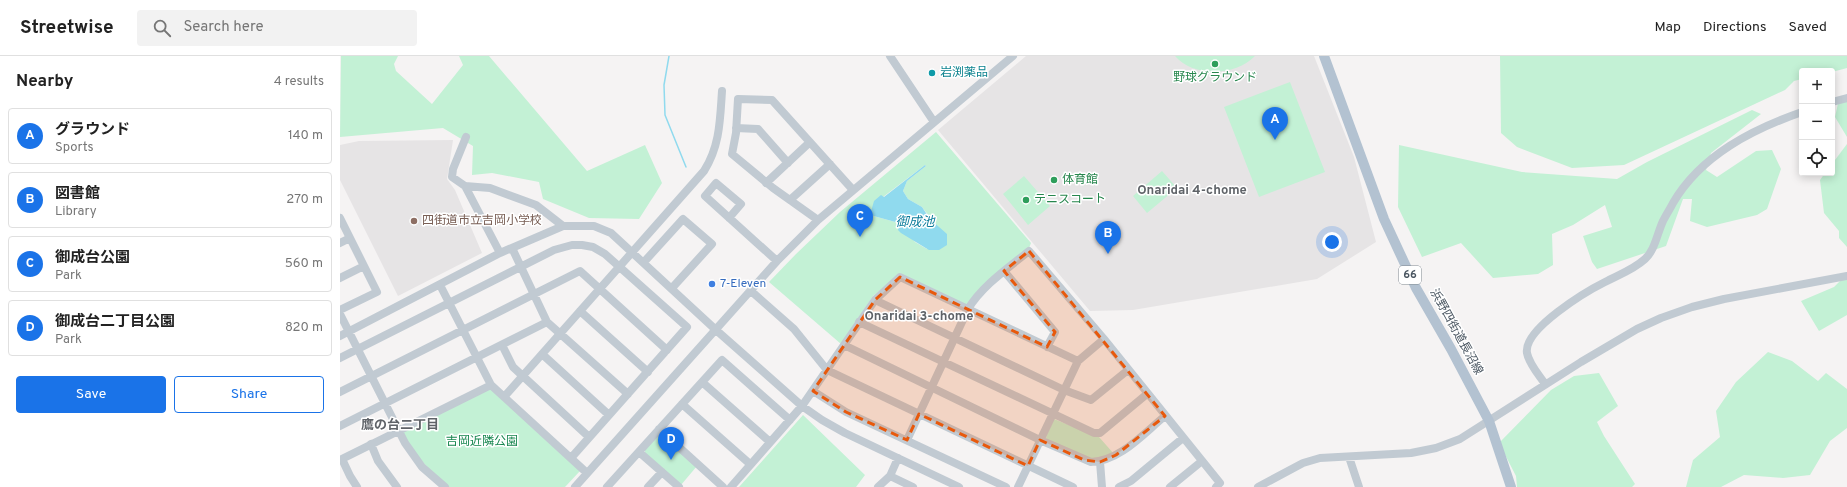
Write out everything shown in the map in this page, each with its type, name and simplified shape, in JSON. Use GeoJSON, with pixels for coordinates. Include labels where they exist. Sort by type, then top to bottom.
{"type":"FeatureCollection","features":[{"type":"Feature","properties":{"kind":"main road","name":"浜野四街道長沼線"},"geometry":{"type":"LineString","coordinates":[[1324,56],[1384,219],[1403,262],[1489,421],[1511,487]]}},
{"type":"Feature","properties":{"kind":"street"},"geometry":{"type":"LineString","coordinates":[[890,56],[934,122]]}},
{"type":"Feature","properties":{"kind":"street"},"geometry":{"type":"LineString","coordinates":[[575,487],[777,261],[818,220],[1013,56]]}},
{"type":"Feature","properties":{"kind":"street"},"geometry":{"type":"LineString","coordinates":[[504,397],[704,171],[711,160],[718,140],[722,92]]}},
{"type":"Feature","properties":{"kind":"street"},"geometry":{"type":"LineString","coordinates":[[1835,101],[1847,98]]}},
{"type":"Feature","properties":{"kind":"street"},"geometry":{"type":"LineString","coordinates":[[818,220],[766,182],[732,154],[738,99],[772,100],[853,190]]}},
{"type":"Feature","properties":{"kind":"street"},"geometry":{"type":"LineString","coordinates":[[1545,384],[1528,358],[1526,352],[1536,330],[1552,316],[1594,288],[1635,267],[1645,259],[1651,250],[1663,221],[1676,199],[1702,168],[1732,143],[1768,124],[1799,113]]}},
{"type":"Feature","properties":{"kind":"street"},"geometry":{"type":"LineString","coordinates":[[736,128],[758,129],[788,163]]}},
{"type":"Feature","properties":{"kind":"street"},"geometry":{"type":"LineString","coordinates":[[466,137],[452,173],[452,177],[465,186],[500,253]]}},
{"type":"Feature","properties":{"kind":"street"},"geometry":{"type":"LineString","coordinates":[[766,182],[810,142]]}},
{"type":"Feature","properties":{"kind":"street"},"geometry":{"type":"LineString","coordinates":[[790,200],[830,164]]}},
{"type":"Feature","properties":{"kind":"street"},"geometry":{"type":"LineString","coordinates":[[465,186],[490,188],[536,205],[563,226]]}},
{"type":"Feature","properties":{"kind":"street"},"geometry":{"type":"LineString","coordinates":[[340,218],[377,292],[340,310]]}},
{"type":"Feature","properties":{"kind":"street"},"geometry":{"type":"LineString","coordinates":[[729,218],[777,261]]}},
{"type":"Feature","properties":{"kind":"street"},"geometry":{"type":"LineString","coordinates":[[644,262],[683,219],[712,244],[672,288]]}},
{"type":"Feature","properties":{"kind":"street"},"geometry":{"type":"LineString","coordinates":[[340,336],[500,253],[563,226],[594,226],[611,233],[633,252],[716,330],[802,406],[822,420],[845,433],[959,487]]}},
{"type":"Feature","properties":{"kind":"street"},"geometry":{"type":"LineString","coordinates":[[340,243],[350,238]]}},
{"type":"Feature","properties":{"kind":"street"},"geometry":{"type":"LineString","coordinates":[[340,358],[554,250],[572,245],[593,247],[620,266],[687,328],[571,458]]}},
{"type":"Feature","properties":{"kind":"street"},"geometry":{"type":"LineString","coordinates":[[512,248],[548,322],[628,394]]}},
{"type":"Feature","properties":{"kind":"street"},"geometry":{"type":"LineString","coordinates":[[906,440],[968,310],[976,297],[1004,271],[1029,251],[1104,339],[1220,483],[1216,487]]}},
{"type":"Feature","properties":{"kind":"street"},"geometry":{"type":"LineString","coordinates":[[340,278],[364,266]]}},
{"type":"Feature","properties":{"kind":"street"},"geometry":{"type":"LineString","coordinates":[[340,392],[580,271],[667,350]]}},
{"type":"Feature","properties":{"kind":"street"},"geometry":{"type":"LineString","coordinates":[[1004,271],[1055,332],[1047,347]]}},
{"type":"Feature","properties":{"kind":"street"},"geometry":{"type":"LineString","coordinates":[[730,487],[802,406],[874,300],[900,276],[1078,362]]}},
{"type":"Feature","properties":{"kind":"street"},"geometry":{"type":"LineString","coordinates":[[1258,487],[1303,463],[1320,458],[1411,453],[1436,448],[1460,439],[1607,346],[1661,318],[1692,307],[1724,299],[1847,276]]}},
{"type":"Feature","properties":{"kind":"street"},"geometry":{"type":"LineString","coordinates":[[440,285],[491,385],[587,473]]}},
{"type":"Feature","properties":{"kind":"street"},"geometry":{"type":"LineString","coordinates":[[751,291],[794,329],[827,370],[1073,487]]}},
{"type":"Feature","properties":{"kind":"street"},"geometry":{"type":"LineString","coordinates":[[874,300],[1064,390],[1091,400],[1128,370]]}},
{"type":"Feature","properties":{"kind":"street"},"geometry":{"type":"LineString","coordinates":[[580,311],[648,372]]}},
{"type":"Feature","properties":{"kind":"street"},"geometry":{"type":"LineString","coordinates":[[340,314],[405,444],[422,467],[445,487]]}},
{"type":"Feature","properties":{"kind":"street"},"geometry":{"type":"LineString","coordinates":[[340,426],[548,322]]}},
{"type":"Feature","properties":{"kind":"street"},"geometry":{"type":"LineString","coordinates":[[859,322],[943,363],[1097,434],[1147,394]]}},
{"type":"Feature","properties":{"kind":"street"},"geometry":{"type":"LineString","coordinates":[[1018,487],[1078,362],[1104,339]]}},
{"type":"Feature","properties":{"kind":"street"},"geometry":{"type":"LineString","coordinates":[[502,345],[513,367],[589,437]]}},
{"type":"Feature","properties":{"kind":"street"},"geometry":{"type":"LineString","coordinates":[[844,345],[1040,440],[1091,462],[1100,462],[1116,455],[1165,416]]}},
{"type":"Feature","properties":{"kind":"street"},"geometry":{"type":"LineString","coordinates":[[542,354],[609,415]]}},
{"type":"Feature","properties":{"kind":"street"},"geometry":{"type":"LineString","coordinates":[[607,487],[722,360],[790,420]]}},
{"type":"Feature","properties":{"kind":"street"},"geometry":{"type":"LineString","coordinates":[[702,382],[770,442]]}},
{"type":"Feature","properties":{"kind":"street"},"geometry":{"type":"LineString","coordinates":[[358,487],[341,460],[491,385]]}},
{"type":"Feature","properties":{"kind":"street"},"geometry":{"type":"LineString","coordinates":[[813,391],[846,412],[1006,487]]}},
{"type":"Feature","properties":{"kind":"street"},"geometry":{"type":"LineString","coordinates":[[682,404],[750,464]]}},
{"type":"Feature","properties":{"kind":"street"},"geometry":{"type":"LineString","coordinates":[[659,429],[723,487]]}},
{"type":"Feature","properties":{"kind":"street"},"geometry":{"type":"LineString","coordinates":[[1119,487],[1131,481],[1183,438]]}},
{"type":"Feature","properties":{"kind":"street"},"geometry":{"type":"LineString","coordinates":[[371,444],[378,461],[396,487]]}},
{"type":"Feature","properties":{"kind":"street"},"geometry":{"type":"LineString","coordinates":[[639,452],[679,487]]}},
{"type":"Feature","properties":{"kind":"street"},"geometry":{"type":"LineString","coordinates":[[1349,457],[1359,487]]}},
{"type":"Feature","properties":{"kind":"street"},"geometry":{"type":"LineString","coordinates":[[878,487],[890,476],[898,458]]}},
{"type":"Feature","properties":{"kind":"street"},"geometry":{"type":"LineString","coordinates":[[1170,487],[1202,461]]}},
{"type":"Feature","properties":{"kind":"street"},"geometry":{"type":"LineString","coordinates":[[1100,462],[1102,487]]}},
{"type":"Feature","properties":{"kind":"street"},"geometry":{"type":"LineString","coordinates":[[648,487],[662,472]]}},
{"type":"Feature","properties":{"kind":"street"},"geometry":{"type":"LineString","coordinates":[[890,476],[910,486]]}},
{"type":"Feature","properties":{"kind":"highlighted area"},"geometry":{"type":"Polygon","coordinates":[[[1029,251],[1165,416],[1116,455],[1100,462],[1084,460],[1040,440],[1028,466],[919,414],[907,440],[846,412],[813,391],[875,300],[900,277],[1047,347],[1055,332],[1004,271],[1029,251]]]}},
{"type":"Feature","properties":{"kind":"shaded area"},"geometry":{"type":"Polygon","coordinates":[[[1026,56],[1314,56],[1354,157],[1376,242],[1317,279],[1133,310],[1090,311],[938,130],[1026,56]]]}},
{"type":"Feature","properties":{"kind":"shaded area","name":"四街道市立吉岡小学校"},"geometry":{"type":"Polygon","coordinates":[[[453,140],[447,179],[455,190],[482,253],[398,296],[340,180],[340,145],[359,141],[453,140]]]}},
{"type":"Feature","properties":{"kind":"green space"},"geometry":{"type":"Polygon","coordinates":[[[341,56],[398,56],[394,64],[396,71],[432,104],[463,65],[459,56],[489,56],[587,171],[645,145],[662,183],[639,219],[589,218],[543,199],[539,182],[492,173],[472,175],[473,146],[443,128],[340,137],[341,56]]]}},
{"type":"Feature","properties":{"kind":"green space","name":"野球グラウンド"},"geometry":{"type":"Polygon","coordinates":[[[1175,56],[1255,56],[1247,63],[1237,68],[1215,72],[1193,68],[1183,63],[1175,56]]]}},
{"type":"Feature","properties":{"kind":"green space"},"geometry":{"type":"Polygon","coordinates":[[[1500,56],[1847,56],[1847,68],[1835,71],[1835,68],[1799,68],[1799,80],[1794,81],[1785,90],[1624,165],[1572,168],[1517,147],[1501,133],[1500,56]]]}},
{"type":"Feature","properties":{"kind":"green space"},"geometry":{"type":"Polygon","coordinates":[[[1290,82],[1325,172],[1259,197],[1224,107],[1290,82]]]}},
{"type":"Feature","properties":{"kind":"green space"},"geometry":{"type":"Polygon","coordinates":[[[1847,96],[1847,137],[1835,117],[1839,99],[1847,96]]]}},
{"type":"Feature","properties":{"kind":"green space"},"geometry":{"type":"Polygon","coordinates":[[[1752,110],[1761,114],[1711,153],[1706,170],[1717,177],[1756,151],[1772,150],[1781,169],[1767,209],[1757,215],[1707,227],[1690,221],[1692,199],[1683,199],[1666,246],[1597,269],[1592,262],[1583,236],[1612,227],[1605,205],[1573,225],[1552,234],[1553,265],[1538,274],[1493,278],[1461,243],[1422,257],[1398,207],[1399,145],[1522,172],[1617,179],[1647,162],[1752,110]]]}},
{"type":"Feature","properties":{"kind":"green space"},"geometry":{"type":"Polygon","coordinates":[[[936,132],[1031,243],[1029,248],[969,304],[965,305],[900,274],[873,296],[841,344],[769,282],[840,212],[936,132]],[[925,165],[883,197],[870,215],[899,223],[915,242],[927,249],[935,224],[922,207],[908,199],[903,191],[907,181],[926,166],[925,165]]]}},
{"type":"Feature","properties":{"kind":"green space"},"geometry":{"type":"Polygon","coordinates":[[[1847,144],[1847,247],[1839,238],[1839,231],[1824,213],[1820,180],[1823,176],[1835,176],[1835,160],[1847,144]]]}},
{"type":"Feature","properties":{"kind":"green space"},"geometry":{"type":"Polygon","coordinates":[[[1162,171],[1177,188],[1147,213],[1133,196],[1162,171]]]}},
{"type":"Feature","properties":{"kind":"green space","name":"テニスコート"},"geometry":{"type":"Polygon","coordinates":[[[1024,176],[1050,206],[1028,225],[1003,194],[1024,176]]]}},
{"type":"Feature","properties":{"kind":"green space"},"geometry":{"type":"Polygon","coordinates":[[[1847,274],[1847,315],[1819,331],[1801,301],[1834,287],[1847,274]]]}},
{"type":"Feature","properties":{"kind":"green space"},"geometry":{"type":"Polygon","coordinates":[[[1768,352],[1792,361],[1818,381],[1826,373],[1847,389],[1847,428],[1830,441],[1810,475],[1783,478],[1744,475],[1721,487],[1686,487],[1693,460],[1720,437],[1716,411],[1736,382],[1768,352]]]}},
{"type":"Feature","properties":{"kind":"green space"},"geometry":{"type":"Polygon","coordinates":[[[1599,373],[1618,406],[1597,422],[1604,436],[1635,484],[1632,487],[1517,487],[1516,476],[1499,443],[1551,390],[1574,376],[1599,373]]]}},
{"type":"Feature","properties":{"kind":"green space","name":"吉岡近隣公園"},"geometry":{"type":"Polygon","coordinates":[[[487,389],[492,390],[580,471],[565,487],[448,487],[417,455],[403,432],[487,389]]]}},
{"type":"Feature","properties":{"kind":"green space"},"geometry":{"type":"Polygon","coordinates":[[[803,415],[865,475],[856,487],[739,487],[803,415]]]}},
{"type":"Feature","properties":{"kind":"green space"},"geometry":{"type":"Polygon","coordinates":[[[1054,419],[1099,437],[1114,454],[1097,461],[1047,441],[1046,437],[1054,419]]]}},
{"type":"Feature","properties":{"kind":"green space"},"geometry":{"type":"Polygon","coordinates":[[[661,434],[697,466],[681,485],[645,454],[645,449],[658,435],[661,434]]]}},
{"type":"Feature","properties":{"kind":"water","name":"御成池"},"geometry":{"type":"Polygon","coordinates":[[[925,165],[926,166],[907,181],[903,191],[908,199],[922,207],[930,219],[947,234],[947,245],[939,250],[929,250],[901,233],[898,230],[899,223],[870,215],[874,201],[881,195],[884,197],[925,165]]]}},
{"type":"Feature","properties":{"kind":"waterway"},"geometry":{"type":"LineString","coordinates":[[669,56],[664,85],[665,115],[686,167]]}},
{"type":"Feature","properties":{"kind":"place","name":"野球グラウンド"},"geometry":{"type":"Point","coordinates":[1215,64]}},
{"type":"Feature","properties":{"kind":"place","name":"岩渕薬品"},"geometry":{"type":"Point","coordinates":[932,73]}},
{"type":"Feature","properties":{"kind":"place","name":"グラウンド"},"geometry":{"type":"Point","coordinates":[1275,140]}},
{"type":"Feature","properties":{"kind":"place","name":"体育館"},"geometry":{"type":"Point","coordinates":[1054,180]}},
{"type":"Feature","properties":{"kind":"place","name":"テニスコート"},"geometry":{"type":"Point","coordinates":[1026,200]}},
{"type":"Feature","properties":{"kind":"place","name":"四街道市立吉岡小学校"},"geometry":{"type":"Point","coordinates":[414,221]}},
{"type":"Feature","properties":{"kind":"place","name":"御成台公園"},"geometry":{"type":"Point","coordinates":[860,237]}},
{"type":"Feature","properties":{"kind":"place","name":"図書館"},"geometry":{"type":"Point","coordinates":[1108,254]}},
{"type":"Feature","properties":{"kind":"place","name":"7-Eleven"},"geometry":{"type":"Point","coordinates":[712,284]}},
{"type":"Feature","properties":{"kind":"place","name":"御成台二丁目公園"},"geometry":{"type":"Point","coordinates":[671,460]}},
{"type":"Feature","properties":{"kind":"district","name":"Onaridai 4-chome"},"geometry":{"type":"Point","coordinates":[1192,191]}},
{"type":"Feature","properties":{"kind":"district","name":"Onaridai 3-chome"},"geometry":{"type":"Point","coordinates":[919,317]}},
{"type":"Feature","properties":{"kind":"district","name":"鷹の台二丁目"},"geometry":{"type":"Point","coordinates":[400,426]}}]}
